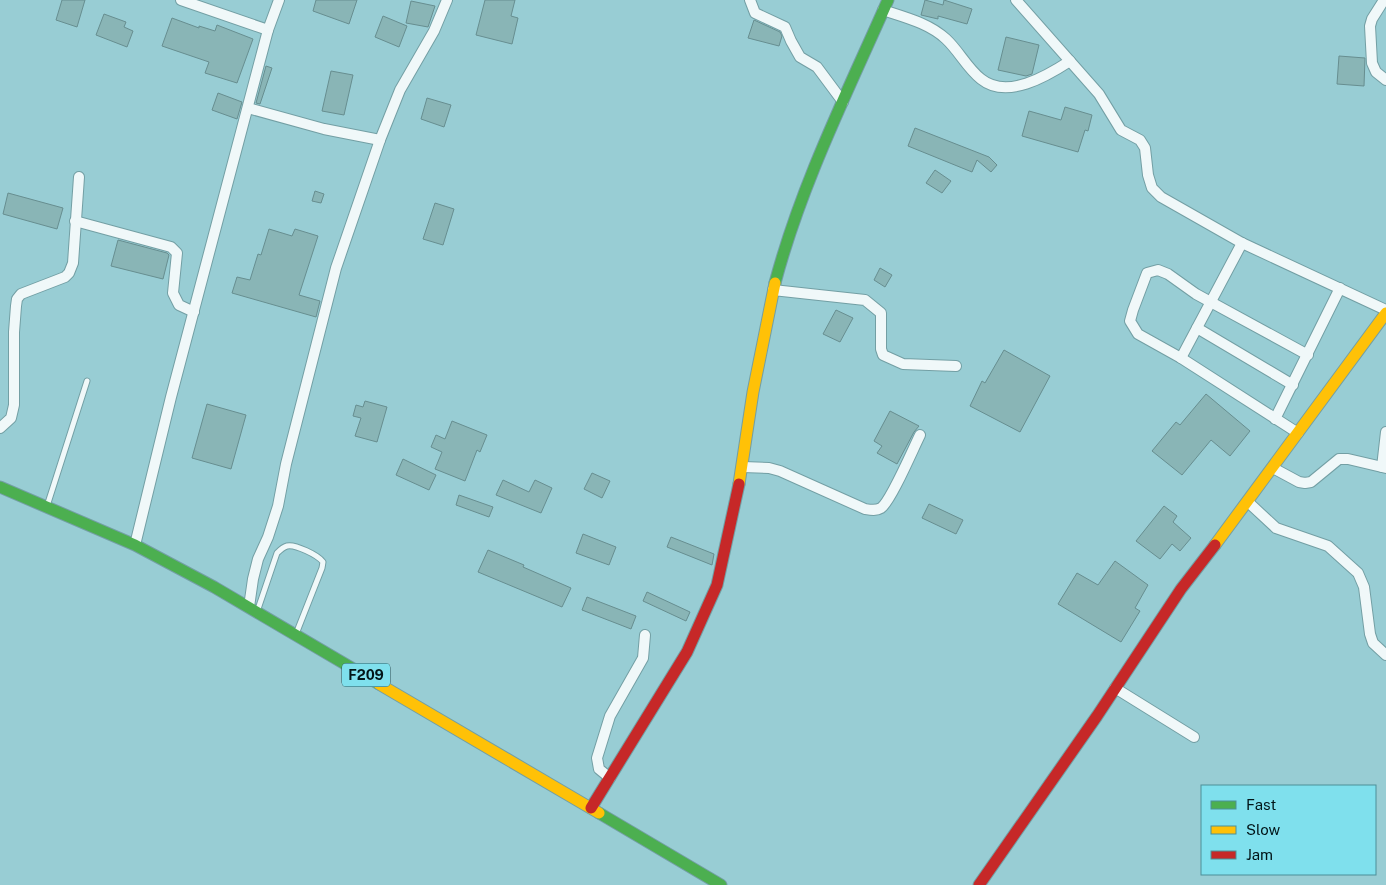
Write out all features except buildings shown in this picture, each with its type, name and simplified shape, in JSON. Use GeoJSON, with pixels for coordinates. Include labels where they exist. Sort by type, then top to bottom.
{"type":"FeatureCollection","features":[{"type":"Feature","properties":{"kind":"street"},"geometry":{"type":"LineString","coordinates":[[181,0],[268,30]]}},
{"type":"Feature","properties":{"kind":"street"},"geometry":{"type":"LineString","coordinates":[[134,545],[268,30],[279,0]]}},
{"type":"Feature","properties":{"kind":"street"},"geometry":{"type":"LineString","coordinates":[[254,610],[253,579],[258,559],[268,537],[278,506],[286,464],[336,268],[380,140],[400,90],[434,31],[447,0]]}},
{"type":"Feature","properties":{"kind":"street"},"geometry":{"type":"LineString","coordinates":[[750,0],[755,13],[786,27],[800,57],[817,68],[843,102]]}},
{"type":"Feature","properties":{"kind":"street"},"geometry":{"type":"LineString","coordinates":[[979,885],[1056,776],[1181,589],[1248,502],[1386,312],[1340,288],[1242,243],[1161,197],[1152,188],[1148,175],[1145,148],[1140,140],[1121,130],[1099,94],[1016,0]]}},
{"type":"Feature","properties":{"kind":"street"},"geometry":{"type":"LineString","coordinates":[[1384,0],[1372,19],[1370,26],[1372,63],[1376,72],[1386,80]]}},
{"type":"Feature","properties":{"kind":"street"},"geometry":{"type":"LineString","coordinates":[[591,808],[687,652],[717,585],[743,466],[753,392],[773,290],[785,246],[815,164],[885,5],[935,30],[946,39],[982,79],[991,85],[1003,87],[1034,82],[1070,61]]}},
{"type":"Feature","properties":{"kind":"street"},"geometry":{"type":"LineString","coordinates":[[248,108],[324,129],[380,140]]}},
{"type":"Feature","properties":{"kind":"street"},"geometry":{"type":"LineString","coordinates":[[0,428],[11,418],[14,405],[14,332],[17,299],[20,294],[60,279],[69,273],[73,263],[79,177]]}},
{"type":"Feature","properties":{"kind":"street"},"geometry":{"type":"LineString","coordinates":[[75,221],[171,247],[178,253],[173,293],[179,305],[194,312]]}},
{"type":"Feature","properties":{"kind":"street"},"geometry":{"type":"LineString","coordinates":[[1181,358],[1242,243]]}},
{"type":"Feature","properties":{"kind":"street"},"geometry":{"type":"LineString","coordinates":[[1298,433],[1181,358],[1138,334],[1130,322],[1147,274],[1158,270],[1168,274],[1196,294],[1308,355]]}},
{"type":"Feature","properties":{"kind":"street"},"geometry":{"type":"LineString","coordinates":[[1275,419],[1340,288]]}},
{"type":"Feature","properties":{"kind":"street"},"geometry":{"type":"LineString","coordinates":[[773,290],[865,300],[881,313],[880,349],[883,355],[903,364],[956,366]]}},
{"type":"Feature","properties":{"kind":"street"},"geometry":{"type":"LineString","coordinates":[[1197,328],[1293,385]]}},
{"type":"Feature","properties":{"kind":"street"},"geometry":{"type":"LineString","coordinates":[[1273,468],[1299,482],[1305,483],[1311,482],[1339,459],[1348,459],[1384,468],[1386,432]]}},
{"type":"Feature","properties":{"kind":"street"},"geometry":{"type":"LineString","coordinates":[[743,466],[780,471],[865,509],[876,510],[882,507],[892,490],[920,434]]}},
{"type":"Feature","properties":{"kind":"street","name":"F209"},"geometry":{"type":"LineString","coordinates":[[0,487],[134,545],[254,610],[721,885]]}},
{"type":"Feature","properties":{"kind":"street"},"geometry":{"type":"LineString","coordinates":[[1248,502],[1276,528],[1328,546],[1358,573],[1364,587],[1370,634],[1373,643],[1386,655]]}},
{"type":"Feature","properties":{"kind":"street"},"geometry":{"type":"LineString","coordinates":[[610,778],[599,769],[597,758],[610,716],[643,658],[645,635]]}},
{"type":"Feature","properties":{"kind":"street"},"geometry":{"type":"LineString","coordinates":[[1115,688],[1194,737]]}},
{"type":"Feature","properties":{"kind":"lane"},"geometry":{"type":"LineString","coordinates":[[47,506],[87,381]]}},
{"type":"Feature","properties":{"kind":"lane"},"geometry":{"type":"LineString","coordinates":[[254,610],[277,553],[284,547],[290,545],[319,556],[323,562],[322,568],[296,634]]}},
{"type":"Feature","properties":{"kind":"traffic: fast"},"geometry":{"type":"LineString","coordinates":[[775,283],[811,175],[888,0]]}},
{"type":"Feature","properties":{"kind":"traffic: fast"},"geometry":{"type":"LineString","coordinates":[[0,487],[135,545],[214,587],[379,684]]}},
{"type":"Feature","properties":{"kind":"traffic: fast"},"geometry":{"type":"LineString","coordinates":[[599,813],[721,885]]}},
{"type":"Feature","properties":{"kind":"traffic: slow"},"geometry":{"type":"LineString","coordinates":[[739,484],[753,392],[775,283]]}},
{"type":"Feature","properties":{"kind":"traffic: slow"},"geometry":{"type":"LineString","coordinates":[[1215,545],[1386,313]]}},
{"type":"Feature","properties":{"kind":"traffic: slow"},"geometry":{"type":"LineString","coordinates":[[379,684],[599,813]]}},
{"type":"Feature","properties":{"kind":"traffic: jam"},"geometry":{"type":"LineString","coordinates":[[591,808],[687,652],[717,585],[739,484]]}},
{"type":"Feature","properties":{"kind":"traffic: jam"},"geometry":{"type":"LineString","coordinates":[[979,885],[1097,716],[1181,589],[1215,545]]}}]}
